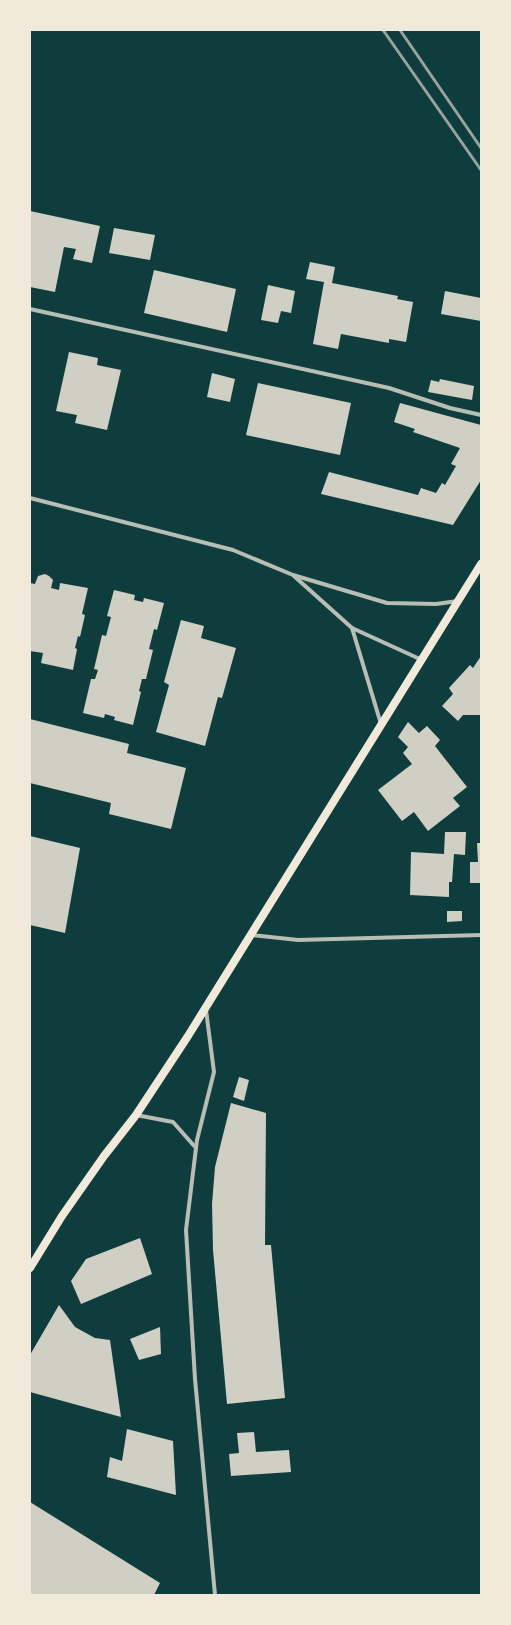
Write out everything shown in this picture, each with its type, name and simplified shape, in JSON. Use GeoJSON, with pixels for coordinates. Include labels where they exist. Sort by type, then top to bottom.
{"type":"FeatureCollection","features":[{"type":"Feature","properties":{"kind":"main road"},"geometry":{"type":"LineString","coordinates":[[30,1268],[62,1216],[104,1156],[136,1116],[206,1009],[481,564]]}},
{"type":"Feature","properties":{"kind":"street"},"geometry":{"type":"LineString","coordinates":[[30,309],[390,388],[450,408],[481,415]]}},
{"type":"Feature","properties":{"kind":"street"},"geometry":{"type":"LineString","coordinates":[[30,498],[233,550],[292,575],[387,602],[436,604],[459,601]]}},
{"type":"Feature","properties":{"kind":"street"},"geometry":{"type":"LineString","coordinates":[[292,575],[352,628],[422,660]]}},
{"type":"Feature","properties":{"kind":"street"},"geometry":{"type":"LineString","coordinates":[[352,628],[381,726]]}},
{"type":"Feature","properties":{"kind":"street"},"geometry":{"type":"LineString","coordinates":[[252,935],[298,940],[481,935]]}},
{"type":"Feature","properties":{"kind":"street"},"geometry":{"type":"LineString","coordinates":[[206,1009],[214,1072],[196,1148],[186,1230],[195,1379],[215,1595]]}},
{"type":"Feature","properties":{"kind":"street"},"geometry":{"type":"LineString","coordinates":[[136,1116],[173,1122],[196,1148]]}},
{"type":"Feature","properties":{"kind":"building"},"geometry":{"type":"Polygon","coordinates":[[[30,211],[100,226],[92,263],[73,259],[76,249],[64,247],[55,292],[30,287],[30,211]]]}},
{"type":"Feature","properties":{"kind":"building"},"geometry":{"type":"Polygon","coordinates":[[[114,228],[155,235],[150,260],[109,253],[114,228]]]}},
{"type":"Feature","properties":{"kind":"building"},"geometry":{"type":"Polygon","coordinates":[[[310,262],[335,267],[332,283],[398,296],[397,299],[413,302],[406,342],[389,339],[389,343],[341,334],[338,349],[313,344],[324,282],[306,279],[310,262]]]}},
{"type":"Feature","properties":{"kind":"building"},"geometry":{"type":"Polygon","coordinates":[[[154,270],[236,289],[227,332],[144,313],[154,270]]]}},
{"type":"Feature","properties":{"kind":"building"},"geometry":{"type":"Polygon","coordinates":[[[268,285],[295,291],[291,313],[281,311],[278,323],[261,320],[268,285]]]}},
{"type":"Feature","properties":{"kind":"building"},"geometry":{"type":"Polygon","coordinates":[[[445,291],[481,298],[481,321],[441,314],[445,291]]]}},
{"type":"Feature","properties":{"kind":"building"},"geometry":{"type":"Polygon","coordinates":[[[69,352],[98,358],[97,365],[121,370],[107,430],[75,423],[77,415],[56,411],[69,352]]]}},
{"type":"Feature","properties":{"kind":"building"},"geometry":{"type":"Polygon","coordinates":[[[212,373],[235,379],[230,402],[207,397],[212,373]]]}},
{"type":"Feature","properties":{"kind":"building"},"geometry":{"type":"Polygon","coordinates":[[[440,379],[474,386],[472,400],[428,392],[431,380],[439,382],[440,379]]]}},
{"type":"Feature","properties":{"kind":"building"},"geometry":{"type":"Polygon","coordinates":[[[258,383],[351,403],[340,455],[246,435],[258,383]]]}},
{"type":"Feature","properties":{"kind":"building"},"geometry":{"type":"Polygon","coordinates":[[[400,403],[481,425],[481,480],[453,525],[321,494],[329,472],[418,495],[421,488],[436,493],[442,483],[445,485],[456,466],[451,464],[460,448],[413,432],[415,429],[394,422],[400,403]]]}},
{"type":"Feature","properties":{"kind":"building"},"geometry":{"type":"Polygon","coordinates":[[[45,574],[53,580],[51,588],[59,590],[60,583],[88,588],[82,614],[85,615],[80,637],[78,636],[75,648],[77,649],[73,670],[41,663],[43,653],[30,651],[30,583],[35,584],[38,576],[45,574]]]}},
{"type":"Feature","properties":{"kind":"building"},"geometry":{"type":"Polygon","coordinates":[[[114,590],[135,595],[134,600],[143,602],[144,598],[164,603],[157,630],[154,629],[149,649],[153,650],[146,679],[142,679],[139,691],[141,692],[133,725],[114,720],[115,717],[105,714],[104,718],[83,713],[91,679],[95,679],[98,670],[94,669],[102,635],[106,636],[111,617],[107,616],[114,590]]]}},
{"type":"Feature","properties":{"kind":"building"},"geometry":{"type":"Polygon","coordinates":[[[181,620],[204,626],[201,638],[236,648],[222,698],[218,697],[205,746],[156,732],[169,685],[164,682],[181,620]]]}},
{"type":"Feature","properties":{"kind":"building"},"geometry":{"type":"Polygon","coordinates":[[[481,656],[481,715],[463,715],[458,721],[442,706],[453,694],[449,688],[470,665],[473,668],[481,656]]]}},
{"type":"Feature","properties":{"kind":"building"},"geometry":{"type":"Polygon","coordinates":[[[30,719],[129,744],[127,753],[186,768],[171,829],[109,814],[111,803],[30,783],[30,719]]]}},
{"type":"Feature","properties":{"kind":"building"},"geometry":{"type":"Polygon","coordinates":[[[408,722],[419,733],[427,726],[440,740],[435,746],[467,787],[453,798],[460,806],[428,831],[414,812],[402,821],[378,790],[412,764],[403,753],[408,747],[398,737],[408,722]]]}},
{"type":"Feature","properties":{"kind":"building"},"geometry":{"type":"Polygon","coordinates":[[[445,832],[466,832],[465,855],[454,854],[452,882],[449,882],[449,897],[410,895],[411,852],[444,854],[445,832]]]}},
{"type":"Feature","properties":{"kind":"building"},"geometry":{"type":"Polygon","coordinates":[[[30,836],[80,848],[65,933],[30,925],[30,836]]]}},
{"type":"Feature","properties":{"kind":"building"},"geometry":{"type":"Polygon","coordinates":[[[477,843],[481,843],[481,883],[470,883],[470,862],[478,862],[477,843]]]}},
{"type":"Feature","properties":{"kind":"building"},"geometry":{"type":"Polygon","coordinates":[[[447,911],[462,911],[462,921],[447,922],[447,911]]]}},
{"type":"Feature","properties":{"kind":"building"},"geometry":{"type":"Polygon","coordinates":[[[239,1077],[249,1080],[244,1101],[233,1097],[239,1077]]]}},
{"type":"Feature","properties":{"kind":"building"},"geometry":{"type":"Polygon","coordinates":[[[231,1103],[266,1113],[265,1245],[271,1245],[285,1398],[227,1404],[213,1250],[212,1204],[215,1167],[231,1103]]]}},
{"type":"Feature","properties":{"kind":"building"},"geometry":{"type":"Polygon","coordinates":[[[140,1238],[152,1274],[81,1304],[71,1281],[86,1259],[140,1238]]]}},
{"type":"Feature","properties":{"kind":"building"},"geometry":{"type":"Polygon","coordinates":[[[59,1305],[75,1327],[95,1338],[110,1340],[121,1417],[30,1392],[30,1355],[59,1305]]]}},
{"type":"Feature","properties":{"kind":"building"},"geometry":{"type":"Polygon","coordinates":[[[160,1327],[161,1354],[139,1360],[130,1339],[160,1327]]]}},
{"type":"Feature","properties":{"kind":"building"},"geometry":{"type":"Polygon","coordinates":[[[127,1429],[173,1441],[176,1495],[107,1477],[110,1457],[122,1461],[127,1429]]]}},
{"type":"Feature","properties":{"kind":"building"},"geometry":{"type":"Polygon","coordinates":[[[254,1432],[256,1452],[289,1450],[291,1472],[231,1476],[229,1454],[239,1453],[237,1433],[254,1432]]]}},
{"type":"Feature","properties":{"kind":"building"},"geometry":{"type":"Polygon","coordinates":[[[30,1502],[160,1583],[154,1595],[30,1595],[30,1502]]]}},
{"type":"Feature","properties":{"kind":"railway"},"geometry":{"type":"LineString","coordinates":[[383,30],[481,170]]}},
{"type":"Feature","properties":{"kind":"railway"},"geometry":{"type":"LineString","coordinates":[[400,30],[481,148]]}}]}
